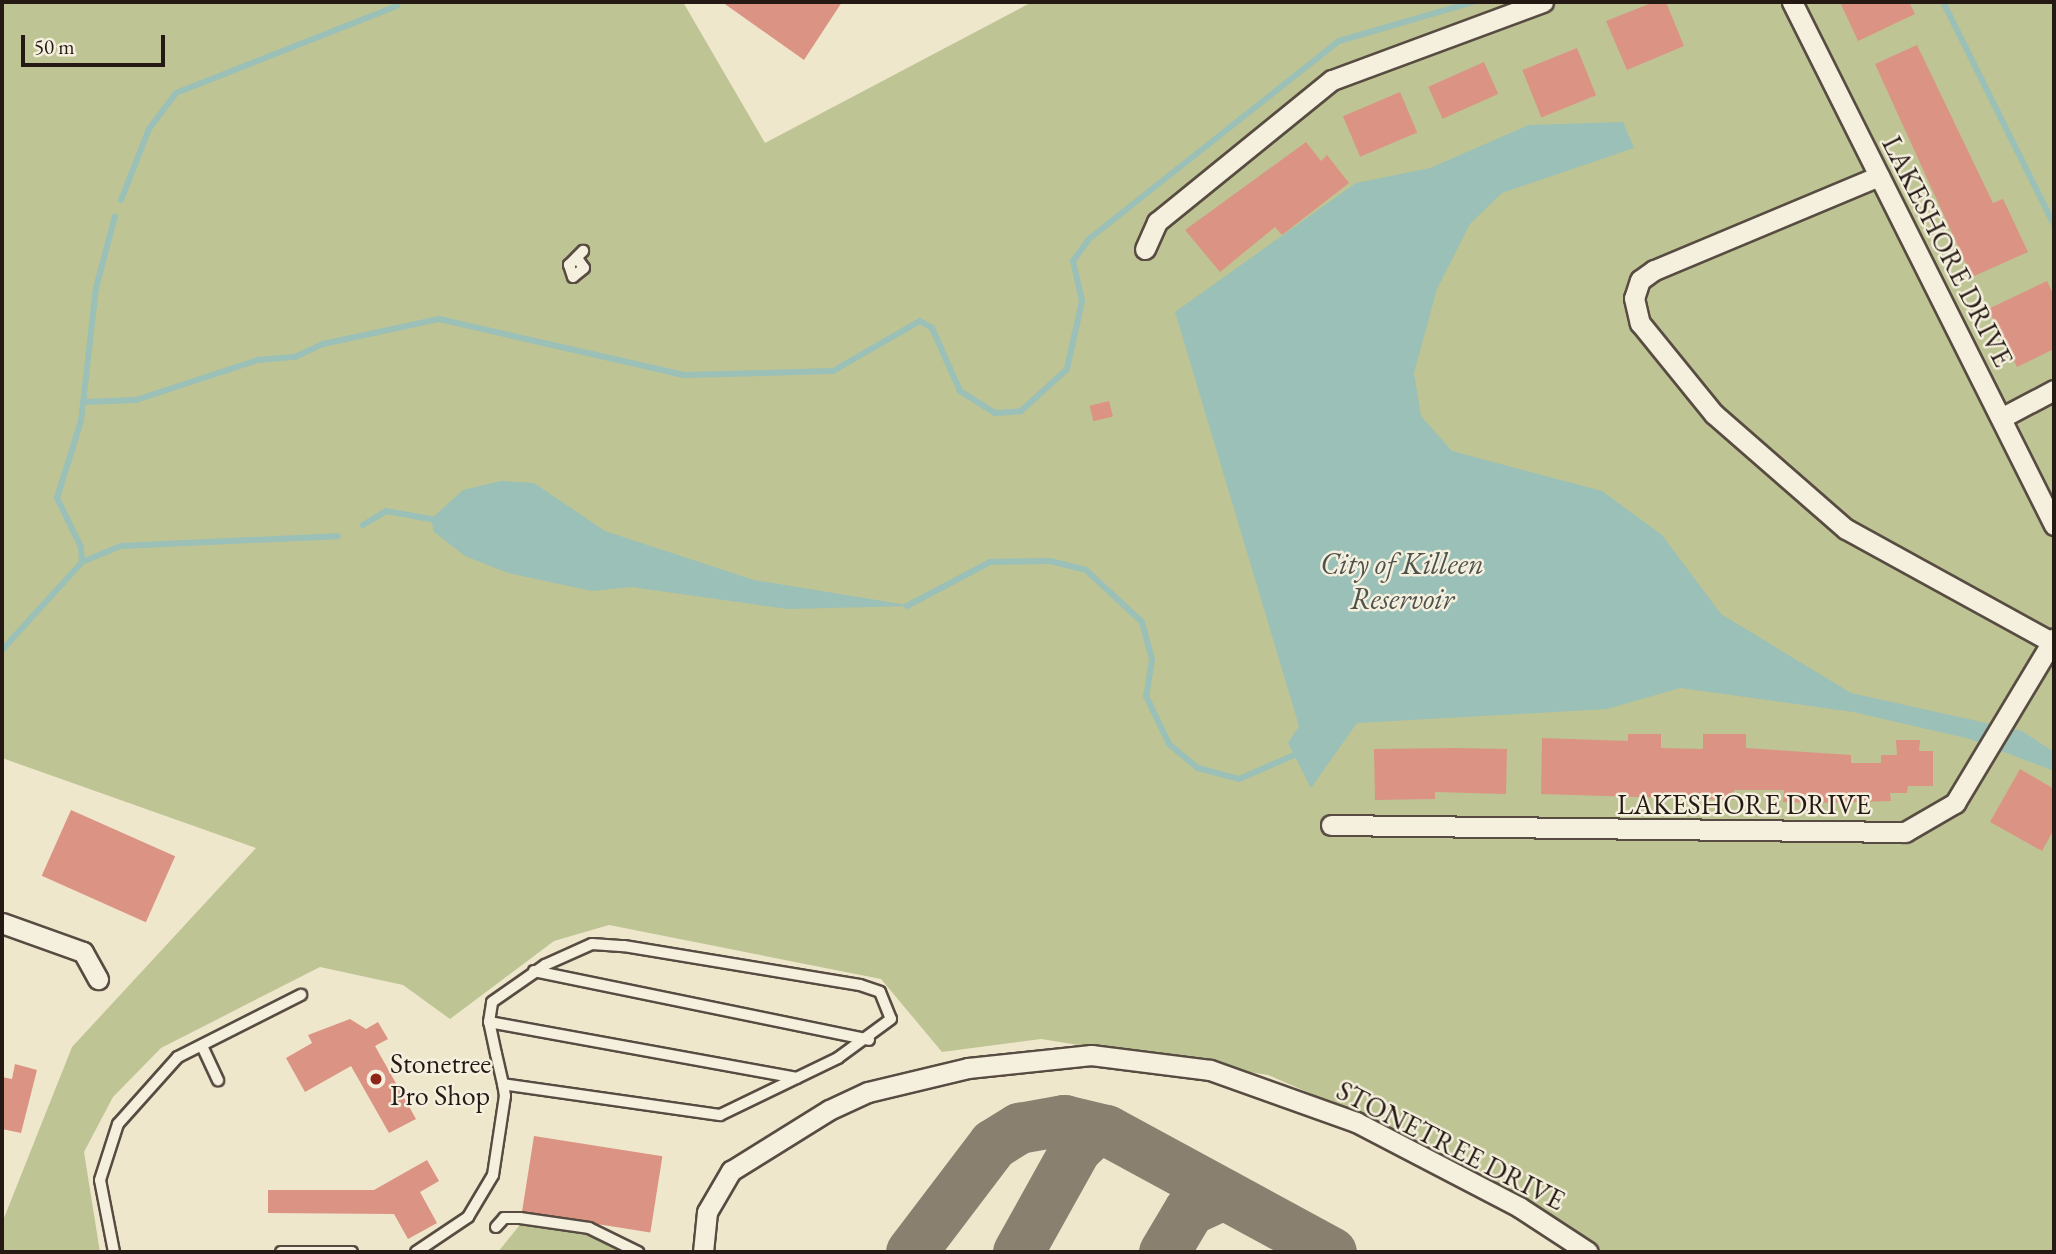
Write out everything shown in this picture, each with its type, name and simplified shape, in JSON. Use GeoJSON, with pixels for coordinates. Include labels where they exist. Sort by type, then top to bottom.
{"type":"FeatureCollection","features":[{"type":"Feature","properties":{"kind":"street"},"geometry":{"type":"LineString","coordinates":[[1145,249],[1157,222],[1332,80],[1543,2]]}},
{"type":"Feature","properties":{"kind":"street","name":"LAKESHORE DRIVE"},"geometry":{"type":"LineString","coordinates":[[1792,2],[2054,525]]}},
{"type":"Feature","properties":{"kind":"street"},"geometry":{"type":"LineString","coordinates":[[1879,176],[1654,270],[1640,280],[1634,298],[1640,323],[1714,414],[1846,529],[2054,640]]}},
{"type":"Feature","properties":{"kind":"street"},"geometry":{"type":"LineString","coordinates":[[2001,418],[2054,390]]}},
{"type":"Feature","properties":{"kind":"street","name":"LAKESHORE DRIVE"},"geometry":{"type":"LineString","coordinates":[[1331,825],[1905,832],[1955,803],[2054,640]]}},
{"type":"Feature","properties":{"kind":"street"},"geometry":{"type":"LineString","coordinates":[[2,923],[83,952],[98,979]]}},
{"type":"Feature","properties":{"kind":"street","name":"STONETREE DRIVE"},"geometry":{"type":"LineString","coordinates":[[703,1252],[708,1212],[731,1171],[829,1110],[868,1092],[968,1068],[1091,1055],[1210,1070],[1356,1122],[1519,1207],[1588,1252]]}},
{"type":"Feature","properties":{"kind":"lane"},"geometry":{"type":"LineString","coordinates":[[416,1252],[452,1231],[479,1204],[493,1175],[503,1084],[489,1022],[492,1002],[534,971],[592,944],[860,985],[880,992],[891,1020],[869,1040],[720,1115],[503,1084]]}},
{"type":"Feature","properties":{"kind":"lane"},"geometry":{"type":"LineString","coordinates":[[534,971],[869,1040]]}},
{"type":"Feature","properties":{"kind":"lane"},"geometry":{"type":"LineString","coordinates":[[114,1252],[100,1180],[118,1124],[178,1057],[301,995]]}},
{"type":"Feature","properties":{"kind":"lane"},"geometry":{"type":"LineString","coordinates":[[489,1022],[797,1078]]}},
{"type":"Feature","properties":{"kind":"lane"},"geometry":{"type":"LineString","coordinates":[[202,1046],[218,1080]]}},
{"type":"Feature","properties":{"kind":"lane"},"geometry":{"type":"LineString","coordinates":[[496,1227],[504,1218],[520,1218],[589,1228],[638,1252]]}},
{"type":"Feature","properties":{"kind":"lane"},"geometry":{"type":"LineString","coordinates":[[281,1252],[352,1252]]}},
{"type":"Feature","properties":{"kind":"green space"},"geometry":{"type":"Polygon","coordinates":[[[2,2],[683,2],[765,143],[1032,2],[2054,2],[2054,1252],[1599,1252],[1465,1161],[1268,1075],[1041,1039],[942,1052],[881,979],[609,925],[554,941],[450,1019],[403,985],[320,967],[161,1048],[113,1097],[84,1152],[100,1252],[2,1252],[2,1223],[72,1047],[256,848],[2,758],[2,2]]]}},
{"type":"Feature","properties":{"kind":"green space"},"geometry":{"type":"Polygon","coordinates":[[[523,1221],[586,1231],[628,1252],[498,1252],[523,1221]]]}},
{"type":"Feature","properties":{"kind":"water","name":"City of Killeen Reservoir"},"geometry":{"type":"Polygon","coordinates":[[[1623,122],[1634,148],[1502,193],[1470,224],[1437,289],[1414,373],[1421,416],[1452,451],[1602,491],[1662,535],[1721,614],[1851,693],[2022,731],[2054,752],[2054,771],[1970,739],[1853,712],[1680,688],[1607,709],[1357,723],[1311,788],[1288,743],[1299,726],[1175,312],[1356,183],[1430,168],[1529,125],[1623,122]]]}},
{"type":"Feature","properties":{"kind":"water"},"geometry":{"type":"Polygon","coordinates":[[[501,481],[534,483],[605,531],[754,580],[913,606],[787,609],[631,587],[592,591],[508,573],[465,556],[434,532],[431,519],[463,490],[501,481]]]}},
{"type":"Feature","properties":{"kind":"building"},"geometry":{"type":"Polygon","coordinates":[[[722,2],[842,2],[804,60],[722,2]]]}},
{"type":"Feature","properties":{"kind":"building"},"geometry":{"type":"Polygon","coordinates":[[[1654,2],[1666,2],[1684,46],[1627,70],[1606,21],[1654,2]]]}},
{"type":"Feature","properties":{"kind":"building"},"geometry":{"type":"Polygon","coordinates":[[[1840,2],[1909,2],[1915,14],[1858,41],[1840,2]]]}},
{"type":"Feature","properties":{"kind":"building"},"geometry":{"type":"Polygon","coordinates":[[[1917,45],[1993,203],[2003,199],[2028,252],[1972,277],[1875,64],[1917,45]]]}},
{"type":"Feature","properties":{"kind":"building"},"geometry":{"type":"Polygon","coordinates":[[[1577,48],[1596,95],[1541,117],[1522,70],[1577,48]]]}},
{"type":"Feature","properties":{"kind":"building"},"geometry":{"type":"Polygon","coordinates":[[[1484,62],[1498,94],[1443,119],[1428,87],[1484,62]]]}},
{"type":"Feature","properties":{"kind":"building"},"geometry":{"type":"Polygon","coordinates":[[[1400,92],[1417,133],[1360,157],[1343,116],[1400,92]]]}},
{"type":"Feature","properties":{"kind":"building"},"geometry":{"type":"Polygon","coordinates":[[[1306,142],[1321,161],[1327,155],[1349,183],[1282,235],[1275,227],[1220,272],[1185,230],[1306,142]]]}},
{"type":"Feature","properties":{"kind":"building"},"geometry":{"type":"Polygon","coordinates":[[[2047,281],[2054,296],[2054,349],[2017,367],[1988,309],[2047,281]]]}},
{"type":"Feature","properties":{"kind":"building"},"geometry":{"type":"Polygon","coordinates":[[[1109,401],[1113,417],[1093,421],[1090,406],[1109,401]]]}},
{"type":"Feature","properties":{"kind":"building"},"geometry":{"type":"Polygon","coordinates":[[[1628,734],[1661,734],[1661,748],[1703,749],[1703,734],[1746,734],[1746,748],[1851,755],[1851,763],[1881,763],[1881,755],[1897,755],[1896,740],[1920,740],[1919,751],[1933,751],[1933,786],[1908,786],[1907,793],[1890,793],[1891,801],[1816,803],[1783,802],[1784,790],[1734,790],[1734,800],[1541,794],[1542,738],[1628,741],[1628,734]]]}},
{"type":"Feature","properties":{"kind":"building"},"geometry":{"type":"Polygon","coordinates":[[[1374,749],[1507,749],[1506,794],[1435,792],[1435,799],[1375,800],[1374,749]]]}},
{"type":"Feature","properties":{"kind":"building"},"geometry":{"type":"Polygon","coordinates":[[[2020,769],[2054,789],[2054,829],[2042,851],[1990,822],[2020,769]]]}},
{"type":"Feature","properties":{"kind":"building"},"geometry":{"type":"Polygon","coordinates":[[[71,810],[175,856],[146,922],[42,876],[71,810]]]}},
{"type":"Feature","properties":{"kind":"building","name":"Stonetree Pro Shop"},"geometry":{"type":"Polygon","coordinates":[[[350,1019],[366,1029],[378,1022],[388,1039],[375,1046],[416,1119],[389,1133],[351,1066],[305,1092],[286,1058],[312,1043],[308,1035],[350,1019]]]}},
{"type":"Feature","properties":{"kind":"building"},"geometry":{"type":"Polygon","coordinates":[[[15,1064],[37,1070],[21,1133],[2,1129],[2,1077],[12,1079],[15,1064]]]}},
{"type":"Feature","properties":{"kind":"building"},"geometry":{"type":"Polygon","coordinates":[[[534,1136],[662,1156],[650,1232],[522,1212],[534,1136]]]}},
{"type":"Feature","properties":{"kind":"building"},"geometry":{"type":"Polygon","coordinates":[[[427,1160],[439,1181],[420,1192],[437,1223],[408,1239],[394,1214],[268,1213],[268,1190],[374,1190],[427,1160]]]}},
{"type":"Feature","properties":{"kind":"waterway"},"geometry":{"type":"LineString","coordinates":[[83,402],[136,400],[258,360],[295,357],[323,344],[439,319],[684,375],[833,371],[920,321],[932,328],[960,391],[995,413],[1021,411],[1067,369],[1082,301],[1073,261],[1089,239],[1339,41],[1473,2]]}},
{"type":"Feature","properties":{"kind":"waterway"},"geometry":{"type":"LineString","coordinates":[[1943,2],[2054,225]]}},
{"type":"Feature","properties":{"kind":"waterway"},"geometry":{"type":"LineString","coordinates":[[121,200],[149,129],[176,93],[397,6]]}},
{"type":"Feature","properties":{"kind":"waterway"},"geometry":{"type":"LineString","coordinates":[[82,562],[81,547],[57,498],[81,421],[96,288],[115,216]]}},
{"type":"Feature","properties":{"kind":"waterway"},"geometry":{"type":"LineString","coordinates":[[363,525],[386,511],[436,520]]}},
{"type":"Feature","properties":{"kind":"waterway"},"geometry":{"type":"LineString","coordinates":[[2,650],[82,562],[121,546],[338,536]]}},
{"type":"Feature","properties":{"kind":"waterway"},"geometry":{"type":"LineString","coordinates":[[907,606],[990,562],[1050,561],[1086,570],[1142,622],[1152,660],[1146,696],[1169,744],[1198,768],[1239,779],[1301,752]]}},
{"type":"Feature","properties":{"kind":"taxiway"},"geometry":{"type":"LineString","coordinates":[[911,1252],[993,1144],[1019,1128],[1064,1120],[1106,1130],[1331,1252]]}},
{"type":"Feature","properties":{"kind":"taxiway"},"geometry":{"type":"LineString","coordinates":[[1018,1252],[1076,1148],[1093,1132],[1106,1130]]}},
{"type":"Feature","properties":{"kind":"taxiway"},"geometry":{"type":"LineString","coordinates":[[1164,1252],[1189,1210],[1224,1194]]}},
{"type":"Feature","properties":{"kind":"place","name":"Stonetree Pro Shop"},"geometry":{"type":"Point","coordinates":[376,1079]}}]}
